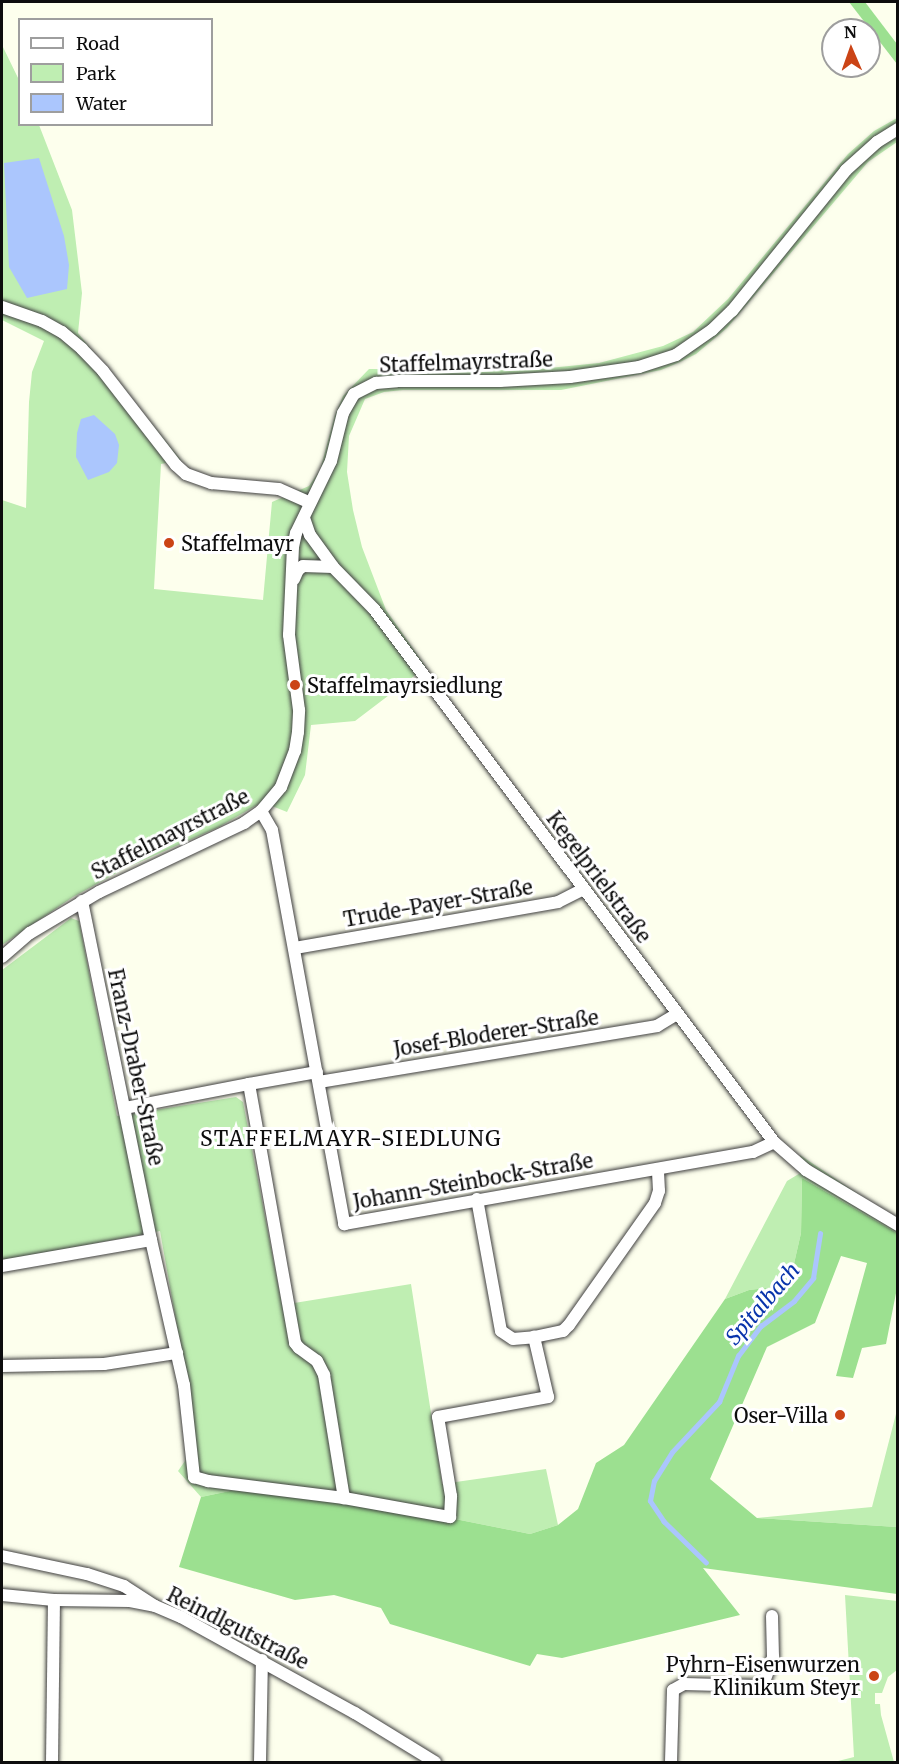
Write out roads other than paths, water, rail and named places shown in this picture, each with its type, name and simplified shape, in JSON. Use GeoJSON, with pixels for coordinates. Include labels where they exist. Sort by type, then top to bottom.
{"type":"FeatureCollection","features":[{"type":"Feature","properties":{"kind":"street","name":"Staffelmayrstraße"},"geometry":{"type":"LineString","coordinates":[[2,957],[30,933],[82,901],[123,879],[236,827],[261,811],[281,787],[295,751],[298,732],[298,710],[289,635],[293,547],[296,533],[332,460],[348,402],[364,387],[397,381],[500,381],[601,374],[657,362],[693,346],[732,311],[846,170],[877,142],[897,129]]}},
{"type":"Feature","properties":{"kind":"street"},"geometry":{"type":"LineString","coordinates":[[2,307],[42,321],[62,332],[82,349],[103,371],[176,465],[186,474],[212,483],[279,489],[310,503]]}},
{"type":"Feature","properties":{"kind":"street","name":"Kegelprielstraße"},"geometry":{"type":"LineString","coordinates":[[304,518],[309,535],[333,567],[374,609],[774,1142],[806,1170],[897,1225]]}},
{"type":"Feature","properties":{"kind":"street"},"geometry":{"type":"LineString","coordinates":[[293,582],[298,570],[303,566],[333,567]]}},
{"type":"Feature","properties":{"kind":"street","name":"Johann-Steinbock-Straße"},"geometry":{"type":"LineString","coordinates":[[261,811],[272,830],[345,1224],[753,1152],[774,1142]]}},
{"type":"Feature","properties":{"kind":"street","name":"Trude-Payer-Straße"},"geometry":{"type":"LineString","coordinates":[[295,948],[558,902],[584,889]]}},
{"type":"Feature","properties":{"kind":"street","name":"Franz-Draber-Straße"},"geometry":{"type":"LineString","coordinates":[[82,901],[151,1240],[184,1384],[195,1477],[208,1481],[344,1498]]}},
{"type":"Feature","properties":{"kind":"street","name":"Josef-Bloderer-Straße"},"geometry":{"type":"LineString","coordinates":[[125,1108],[249,1084],[318,1077],[657,1026],[677,1014]]}},
{"type":"Feature","properties":{"kind":"street"},"geometry":{"type":"LineString","coordinates":[[249,1084],[295,1342],[299,1348],[317,1361],[324,1375],[344,1498],[450,1517],[451,1496],[438,1417],[548,1397],[534,1337]]}},
{"type":"Feature","properties":{"kind":"street"},"geometry":{"type":"LineString","coordinates":[[477,1199],[501,1331],[513,1339],[534,1337],[563,1331],[569,1324],[655,1203],[659,1191],[658,1169]]}},
{"type":"Feature","properties":{"kind":"street"},"geometry":{"type":"LineString","coordinates":[[2,1266],[151,1240]]}},
{"type":"Feature","properties":{"kind":"street"},"geometry":{"type":"LineString","coordinates":[[2,1366],[113,1364],[177,1353]]}},
{"type":"Feature","properties":{"kind":"street"},"geometry":{"type":"LineString","coordinates":[[2,1556],[62,1567],[115,1583],[141,1595],[155,1606]]}},
{"type":"Feature","properties":{"kind":"street","name":"Reindlgutstraße"},"geometry":{"type":"LineString","coordinates":[[2,1594],[54,1600],[102,1599],[155,1606],[181,1617],[262,1660],[356,1713],[435,1762]]}},
{"type":"Feature","properties":{"kind":"street"},"geometry":{"type":"LineString","coordinates":[[52,1762],[54,1600]]}},
{"type":"Feature","properties":{"kind":"street"},"geometry":{"type":"LineString","coordinates":[[671,1762],[673,1690],[684,1684],[757,1686],[764,1682],[773,1657],[772,1617]]}},
{"type":"Feature","properties":{"kind":"street"},"geometry":{"type":"LineString","coordinates":[[260,1762],[262,1660]]}},
{"type":"Feature","properties":{"kind":"water"},"geometry":{"type":"Polygon","coordinates":[[[39,158],[64,236],[69,265],[67,289],[27,298],[9,267],[4,163],[39,158]]]}},
{"type":"Feature","properties":{"kind":"water"},"geometry":{"type":"Polygon","coordinates":[[[94,415],[115,434],[119,445],[117,463],[109,472],[88,480],[76,457],[77,433],[81,419],[94,415]]]}},
{"type":"Feature","properties":{"kind":"waterway","name":"Spitalbach"},"geometry":{"type":"LineString","coordinates":[[706,1563],[664,1522],[650,1501],[654,1481],[672,1452],[719,1402],[738,1356],[761,1326],[794,1301],[813,1278],[820,1234]]}},
{"type":"Feature","properties":{"kind":"place","name":"Staffelmayr"},"geometry":{"type":"Point","coordinates":[169,543]}},
{"type":"Feature","properties":{"kind":"place","name":"Staffelmayrsiedlung"},"geometry":{"type":"Point","coordinates":[295,685]}},
{"type":"Feature","properties":{"kind":"place","name":"Oser-Villa"},"geometry":{"type":"Point","coordinates":[840,1415]}},
{"type":"Feature","properties":{"kind":"place","name":"Pyhrn-Eisenwurzen Klinikum Steyr"},"geometry":{"type":"Point","coordinates":[874,1676]}},
{"type":"Feature","properties":{"kind":"district","name":"STAFFELMAYR-SIEDLUNG"},"geometry":{"type":"Point","coordinates":[351,1139]}}]}
